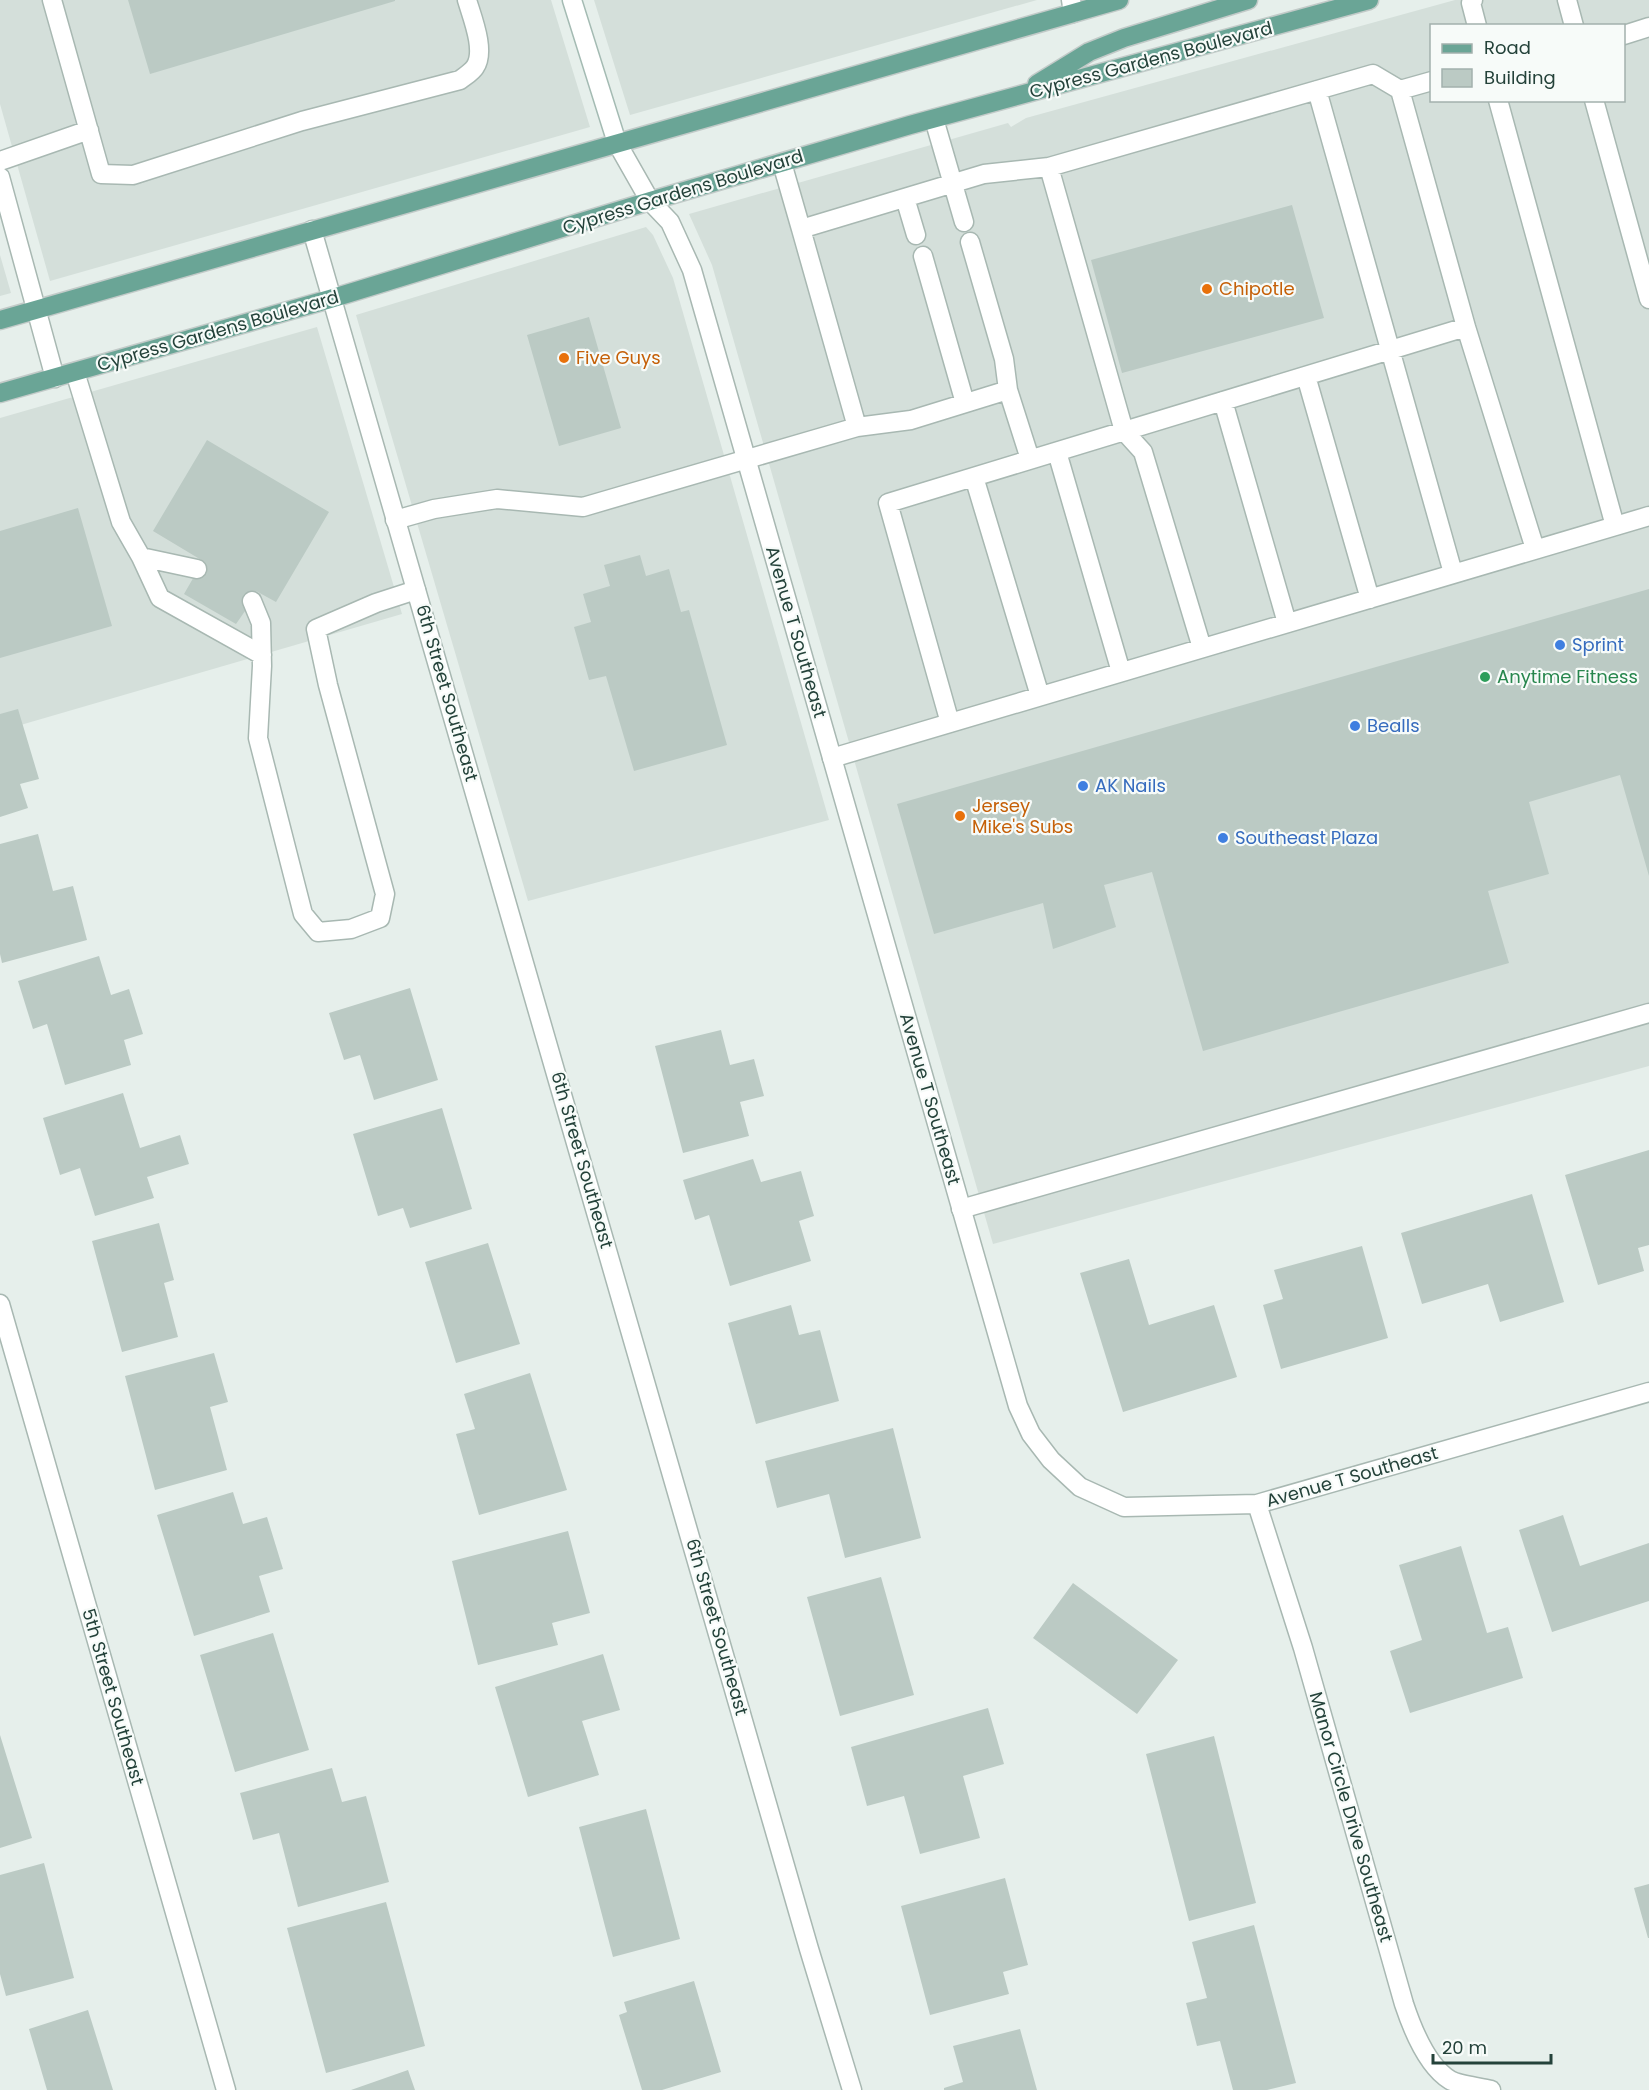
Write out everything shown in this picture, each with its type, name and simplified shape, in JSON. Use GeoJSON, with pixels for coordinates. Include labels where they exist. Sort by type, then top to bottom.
{"type":"FeatureCollection","features":[{"type":"Feature","properties":{"kind":"main road"},"geometry":{"type":"LineString","coordinates":[[0,320],[617,143],[1072,6],[1119,0]]}},
{"type":"Feature","properties":{"kind":"main road"},"geometry":{"type":"LineString","coordinates":[[1017,96],[1098,48],[1248,0]]}},
{"type":"Feature","properties":{"kind":"main road","name":"Cypress Gardens Boulevard"},"geometry":{"type":"LineString","coordinates":[[0,393],[330,299],[650,201],[934,119],[1369,0]]}},
{"type":"Feature","properties":{"kind":"street"},"geometry":{"type":"LineString","coordinates":[[52,0],[101,174],[133,175],[302,121],[460,80],[475,68],[479,58],[479,48],[467,0]]}},
{"type":"Feature","properties":{"kind":"street"},"geometry":{"type":"LineString","coordinates":[[572,0],[617,143]]}},
{"type":"Feature","properties":{"kind":"street"},"geometry":{"type":"LineString","coordinates":[[1473,0],[1471,3],[1476,24]]}},
{"type":"Feature","properties":{"kind":"street"},"geometry":{"type":"LineString","coordinates":[[1567,0],[1573,24]]}},
{"type":"Feature","properties":{"kind":"street"},"geometry":{"type":"LineString","coordinates":[[1625,34],[1649,27]]}},
{"type":"Feature","properties":{"kind":"street"},"geometry":{"type":"LineString","coordinates":[[801,229],[984,174],[1049,167],[1374,74],[1401,90],[1466,327],[1535,549]]}},
{"type":"Feature","properties":{"kind":"street"},"geometry":{"type":"LineString","coordinates":[[1401,90],[1430,81]]}},
{"type":"Feature","properties":{"kind":"street"},"geometry":{"type":"LineString","coordinates":[[1317,90],[1453,573]]}},
{"type":"Feature","properties":{"kind":"street"},"geometry":{"type":"LineString","coordinates":[[1499,102],[1615,526]]}},
{"type":"Feature","properties":{"kind":"street"},"geometry":{"type":"LineString","coordinates":[[1595,102],[1649,299]]}},
{"type":"Feature","properties":{"kind":"street"},"geometry":{"type":"LineString","coordinates":[[934,119],[964,222]]}},
{"type":"Feature","properties":{"kind":"street"},"geometry":{"type":"LineString","coordinates":[[0,161],[89,130]]}},
{"type":"Feature","properties":{"kind":"street","name":"Avenue T Southeast"},"geometry":{"type":"LineString","coordinates":[[617,143],[650,201],[670,222],[692,270],[1018,1406],[1031,1434],[1051,1460],[1080,1487],[1124,1507],[1257,1504],[1649,1392]]}},
{"type":"Feature","properties":{"kind":"street"},"geometry":{"type":"LineString","coordinates":[[782,163],[857,427]]}},
{"type":"Feature","properties":{"kind":"street"},"geometry":{"type":"LineString","coordinates":[[1049,167],[1124,431],[1143,452],[1202,648]]}},
{"type":"Feature","properties":{"kind":"street"},"geometry":{"type":"LineString","coordinates":[[0,177],[55,378]]}},
{"type":"Feature","properties":{"kind":"street"},"geometry":{"type":"LineString","coordinates":[[905,198],[916,235]]}},
{"type":"Feature","properties":{"kind":"street","name":"6th Street Southeast"},"geometry":{"type":"LineString","coordinates":[[312,230],[330,299],[852,2090]]}},
{"type":"Feature","properties":{"kind":"street"},"geometry":{"type":"LineString","coordinates":[[970,242],[1004,359],[1008,390],[1030,459]]}},
{"type":"Feature","properties":{"kind":"street"},"geometry":{"type":"LineString","coordinates":[[923,256],[965,403]]}},
{"type":"Feature","properties":{"kind":"street"},"geometry":{"type":"LineString","coordinates":[[950,723],[888,503],[1466,327]]}},
{"type":"Feature","properties":{"kind":"street"},"geometry":{"type":"LineString","coordinates":[[75,372],[121,522],[141,557],[160,598],[262,655]]}},
{"type":"Feature","properties":{"kind":"street"},"geometry":{"type":"LineString","coordinates":[[1306,375],[1370,598]]}},
{"type":"Feature","properties":{"kind":"street"},"geometry":{"type":"LineString","coordinates":[[395,520],[434,509],[497,499],[583,507],[857,427],[911,420],[1008,390]]}},
{"type":"Feature","properties":{"kind":"street"},"geometry":{"type":"LineString","coordinates":[[1223,401],[1287,623]]}},
{"type":"Feature","properties":{"kind":"street"},"geometry":{"type":"LineString","coordinates":[[1057,452],[1120,672]]}},
{"type":"Feature","properties":{"kind":"street"},"geometry":{"type":"LineString","coordinates":[[974,477],[1040,696]]}},
{"type":"Feature","properties":{"kind":"street"},"geometry":{"type":"LineString","coordinates":[[832,758],[1649,516]]}},
{"type":"Feature","properties":{"kind":"street"},"geometry":{"type":"LineString","coordinates":[[141,557],[197,569]]}},
{"type":"Feature","properties":{"kind":"street"},"geometry":{"type":"LineString","coordinates":[[252,601],[261,623],[262,655],[258,738],[303,914],[318,932],[351,929],[380,918],[385,894],[328,685],[316,628],[376,603],[416,590]]}},
{"type":"Feature","properties":{"kind":"street"},"geometry":{"type":"LineString","coordinates":[[962,1209],[1649,1013]]}},
{"type":"Feature","properties":{"kind":"street","name":"5th Street Southeast"},"geometry":{"type":"LineString","coordinates":[[0,1304],[226,2090]]}},
{"type":"Feature","properties":{"kind":"street","name":"Manor Circle Drive Southeast"},"geometry":{"type":"LineString","coordinates":[[1257,1504],[1303,1648],[1414,2034],[1431,2061],[1450,2080],[1491,2090]]}},
{"type":"Feature","properties":{"kind":"shaded area"},"geometry":{"type":"Polygon","coordinates":[[[0,0],[551,0],[590,127],[50,281],[0,104],[0,0]]]}},
{"type":"Feature","properties":{"kind":"shaded area"},"geometry":{"type":"Polygon","coordinates":[[[594,0],[1037,0],[630,115],[594,0]]]}},
{"type":"Feature","properties":{"kind":"shaded area"},"geometry":{"type":"Polygon","coordinates":[[[1455,0],[1649,0],[1649,1066],[993,1244],[712,265],[689,214],[1008,123],[1011,127],[1026,118],[1455,0]]]}},
{"type":"Feature","properties":{"kind":"shaded area"},"geometry":{"type":"Polygon","coordinates":[[[646,227],[653,235],[673,278],[829,820],[528,901],[356,315],[646,227]]]}},
{"type":"Feature","properties":{"kind":"shaded area"},"geometry":{"type":"Polygon","coordinates":[[[0,255],[11,293],[0,296],[0,255]]]}},
{"type":"Feature","properties":{"kind":"shaded area"},"geometry":{"type":"Polygon","coordinates":[[[317,327],[402,614],[0,731],[0,418],[317,327]]]}},
{"type":"Feature","properties":{"kind":"building"},"geometry":{"type":"Polygon","coordinates":[[[128,0],[395,0],[395,1],[150,74],[128,0]]]}},
{"type":"Feature","properties":{"kind":"building","name":"Chipotle"},"geometry":{"type":"Polygon","coordinates":[[[1292,205],[1324,318],[1122,373],[1091,260],[1292,205]]]}},
{"type":"Feature","properties":{"kind":"building"},"geometry":{"type":"Polygon","coordinates":[[[589,317],[621,428],[559,446],[527,335],[589,317]]]}},
{"type":"Feature","properties":{"kind":"building"},"geometry":{"type":"Polygon","coordinates":[[[207,440],[329,512],[276,602],[256,591],[236,624],[184,594],[203,561],[153,531],[207,440]]]}},
{"type":"Feature","properties":{"kind":"building"},"geometry":{"type":"Polygon","coordinates":[[[78,508],[112,626],[0,658],[0,531],[78,508]]]}},
{"type":"Feature","properties":{"kind":"building"},"geometry":{"type":"Polygon","coordinates":[[[640,555],[646,576],[669,569],[681,612],[689,610],[727,745],[634,771],[606,676],[589,680],[574,627],[591,622],[583,594],[610,586],[604,565],[640,555]]]}},
{"type":"Feature","properties":{"kind":"building","name":"Southeast Plaza"},"geometry":{"type":"Polygon","coordinates":[[[1649,589],[1649,876],[1620,775],[1529,802],[1549,874],[1488,891],[1509,963],[1203,1051],[1152,872],[1104,885],[1116,927],[1053,949],[1043,903],[934,934],[897,804],[1649,589]]]}},
{"type":"Feature","properties":{"kind":"building"},"geometry":{"type":"Polygon","coordinates":[[[18,709],[39,779],[20,784],[28,808],[0,817],[0,714],[18,709]]]}},
{"type":"Feature","properties":{"kind":"building"},"geometry":{"type":"Polygon","coordinates":[[[38,834],[53,891],[73,886],[87,940],[2,963],[0,954],[0,844],[38,834]]]}},
{"type":"Feature","properties":{"kind":"building"},"geometry":{"type":"Polygon","coordinates":[[[99,956],[111,995],[129,989],[143,1034],[124,1040],[131,1065],[65,1085],[47,1024],[33,1029],[18,981],[99,956]]]}},
{"type":"Feature","properties":{"kind":"building"},"geometry":{"type":"Polygon","coordinates":[[[410,988],[438,1080],[374,1100],[360,1055],[344,1060],[329,1013],[410,988]]]}},
{"type":"Feature","properties":{"kind":"building"},"geometry":{"type":"Polygon","coordinates":[[[721,1030],[730,1065],[754,1059],[764,1096],[740,1102],[749,1136],[683,1153],[655,1046],[721,1030]]]}},
{"type":"Feature","properties":{"kind":"building"},"geometry":{"type":"Polygon","coordinates":[[[123,1093],[140,1148],[180,1135],[189,1164],[147,1177],[154,1198],[95,1216],[80,1168],[60,1175],[43,1118],[123,1093]]]}},
{"type":"Feature","properties":{"kind":"building"},"geometry":{"type":"Polygon","coordinates":[[[442,1108],[472,1209],[410,1228],[403,1208],[378,1216],[353,1134],[442,1108]]]}},
{"type":"Feature","properties":{"kind":"building"},"geometry":{"type":"Polygon","coordinates":[[[1649,1150],[1649,1245],[1638,1248],[1644,1271],[1598,1285],[1565,1175],[1649,1150]]]}},
{"type":"Feature","properties":{"kind":"building"},"geometry":{"type":"Polygon","coordinates":[[[753,1159],[761,1182],[801,1171],[814,1216],[799,1221],[811,1261],[730,1286],[709,1215],[695,1220],[683,1180],[753,1159]]]}},
{"type":"Feature","properties":{"kind":"building"},"geometry":{"type":"Polygon","coordinates":[[[1532,1194],[1564,1302],[1500,1322],[1488,1284],[1422,1304],[1401,1233],[1532,1194]]]}},
{"type":"Feature","properties":{"kind":"building"},"geometry":{"type":"Polygon","coordinates":[[[159,1223],[174,1280],[164,1283],[178,1337],[122,1352],[92,1241],[159,1223]]]}},
{"type":"Feature","properties":{"kind":"building"},"geometry":{"type":"Polygon","coordinates":[[[488,1243],[520,1344],[456,1363],[425,1262],[488,1243]]]}},
{"type":"Feature","properties":{"kind":"building"},"geometry":{"type":"Polygon","coordinates":[[[1362,1246],[1388,1338],[1281,1369],[1263,1305],[1283,1299],[1274,1270],[1362,1246]]]}},
{"type":"Feature","properties":{"kind":"building"},"geometry":{"type":"Polygon","coordinates":[[[1129,1259],[1149,1325],[1214,1305],[1237,1377],[1123,1412],[1080,1273],[1129,1259]]]}},
{"type":"Feature","properties":{"kind":"building"},"geometry":{"type":"Polygon","coordinates":[[[791,1305],[799,1335],[820,1330],[839,1401],[756,1424],[728,1323],[791,1305]]]}},
{"type":"Feature","properties":{"kind":"building"},"geometry":{"type":"Polygon","coordinates":[[[214,1353],[228,1402],[210,1407],[227,1470],[155,1490],[125,1376],[214,1353]]]}},
{"type":"Feature","properties":{"kind":"building"},"geometry":{"type":"Polygon","coordinates":[[[530,1373],[567,1490],[479,1515],[456,1434],[475,1429],[464,1394],[530,1373]]]}},
{"type":"Feature","properties":{"kind":"building"},"geometry":{"type":"Polygon","coordinates":[[[893,1428],[921,1538],[845,1558],[829,1494],[777,1508],[765,1461],[893,1428]]]}},
{"type":"Feature","properties":{"kind":"building"},"geometry":{"type":"Polygon","coordinates":[[[233,1492],[243,1524],[267,1517],[283,1569],[259,1576],[270,1612],[194,1636],[157,1515],[233,1492]]]}},
{"type":"Feature","properties":{"kind":"building"},"geometry":{"type":"Polygon","coordinates":[[[1563,1515],[1580,1566],[1649,1543],[1649,1601],[1552,1632],[1519,1530],[1563,1515]]]}},
{"type":"Feature","properties":{"kind":"building"},"geometry":{"type":"Polygon","coordinates":[[[568,1531],[590,1613],[552,1623],[558,1645],[478,1665],[452,1561],[568,1531]]]}},
{"type":"Feature","properties":{"kind":"building"},"geometry":{"type":"Polygon","coordinates":[[[1461,1546],[1487,1633],[1508,1627],[1523,1678],[1410,1713],[1390,1651],[1422,1640],[1399,1565],[1461,1546]]]}},
{"type":"Feature","properties":{"kind":"building"},"geometry":{"type":"Polygon","coordinates":[[[881,1577],[914,1695],[840,1716],[807,1597],[881,1577]]]}},
{"type":"Feature","properties":{"kind":"building"},"geometry":{"type":"Polygon","coordinates":[[[1073,1583],[1178,1660],[1137,1714],[1033,1638],[1073,1583]]]}},
{"type":"Feature","properties":{"kind":"building"},"geometry":{"type":"Polygon","coordinates":[[[273,1633],[309,1750],[235,1772],[200,1655],[273,1633]]]}},
{"type":"Feature","properties":{"kind":"building"},"geometry":{"type":"Polygon","coordinates":[[[603,1654],[620,1710],[582,1721],[599,1775],[528,1797],[495,1687],[603,1654]]]}},
{"type":"Feature","properties":{"kind":"building"},"geometry":{"type":"Polygon","coordinates":[[[988,1708],[1004,1764],[963,1776],[980,1838],[920,1854],[904,1796],[867,1806],[851,1747],[988,1708]]]}},
{"type":"Feature","properties":{"kind":"building"},"geometry":{"type":"Polygon","coordinates":[[[0,1735],[32,1838],[0,1848],[0,1735]]]}},
{"type":"Feature","properties":{"kind":"building"},"geometry":{"type":"Polygon","coordinates":[[[1214,1736],[1256,1903],[1189,1921],[1146,1754],[1214,1736]]]}},
{"type":"Feature","properties":{"kind":"building"},"geometry":{"type":"Polygon","coordinates":[[[332,1768],[342,1802],[366,1796],[389,1882],[298,1907],[279,1833],[253,1840],[240,1793],[332,1768]]]}},
{"type":"Feature","properties":{"kind":"building"},"geometry":{"type":"Polygon","coordinates":[[[646,1809],[680,1939],[613,1957],[579,1827],[646,1809]]]}},
{"type":"Feature","properties":{"kind":"building"},"geometry":{"type":"Polygon","coordinates":[[[44,1863],[74,1978],[6,1996],[0,1974],[0,1875],[44,1863]]]}},
{"type":"Feature","properties":{"kind":"building"},"geometry":{"type":"Polygon","coordinates":[[[1005,1878],[1028,1965],[1003,1972],[1009,1994],[930,2015],[901,1906],[1005,1878]]]}},
{"type":"Feature","properties":{"kind":"building"},"geometry":{"type":"Polygon","coordinates":[[[1649,1884],[1649,1938],[1648,1938],[1634,1888],[1649,1884]]]}},
{"type":"Feature","properties":{"kind":"building"},"geometry":{"type":"Polygon","coordinates":[[[386,1902],[425,2046],[326,2073],[287,1928],[386,1902]]]}},
{"type":"Feature","properties":{"kind":"building"},"geometry":{"type":"Polygon","coordinates":[[[1254,1925],[1296,2083],[1267,2090],[1233,2090],[1220,2041],[1197,2046],[1186,2003],[1207,1998],[1192,1942],[1254,1925]]]}},
{"type":"Feature","properties":{"kind":"building"},"geometry":{"type":"Polygon","coordinates":[[[694,1981],[721,2072],[662,2090],[642,2090],[619,2015],[627,2012],[624,2002],[694,1981]]]}},
{"type":"Feature","properties":{"kind":"building"},"geometry":{"type":"Polygon","coordinates":[[[88,2010],[113,2090],[47,2090],[29,2029],[88,2010]]]}},
{"type":"Feature","properties":{"kind":"building"},"geometry":{"type":"Polygon","coordinates":[[[1020,2029],[1037,2090],[944,2090],[944,2088],[963,2082],[953,2046],[1020,2029]]]}},
{"type":"Feature","properties":{"kind":"building"},"geometry":{"type":"Polygon","coordinates":[[[408,2070],[415,2090],[351,2090],[408,2070]]]}},
{"type":"Feature","properties":{"kind":"place","name":"Chipotle"},"geometry":{"type":"Point","coordinates":[1207,289]}},
{"type":"Feature","properties":{"kind":"place","name":"Five Guys"},"geometry":{"type":"Point","coordinates":[564,358]}},
{"type":"Feature","properties":{"kind":"place","name":"Sprint"},"geometry":{"type":"Point","coordinates":[1560,645]}},
{"type":"Feature","properties":{"kind":"place","name":"Anytime Fitness"},"geometry":{"type":"Point","coordinates":[1485,677]}},
{"type":"Feature","properties":{"kind":"place","name":"Bealls"},"geometry":{"type":"Point","coordinates":[1355,726]}},
{"type":"Feature","properties":{"kind":"place","name":"AK Nails"},"geometry":{"type":"Point","coordinates":[1083,786]}},
{"type":"Feature","properties":{"kind":"place","name":"Jersey Mike's Subs"},"geometry":{"type":"Point","coordinates":[960,816]}},
{"type":"Feature","properties":{"kind":"place","name":"Southeast Plaza"},"geometry":{"type":"Point","coordinates":[1223,838]}}]}
